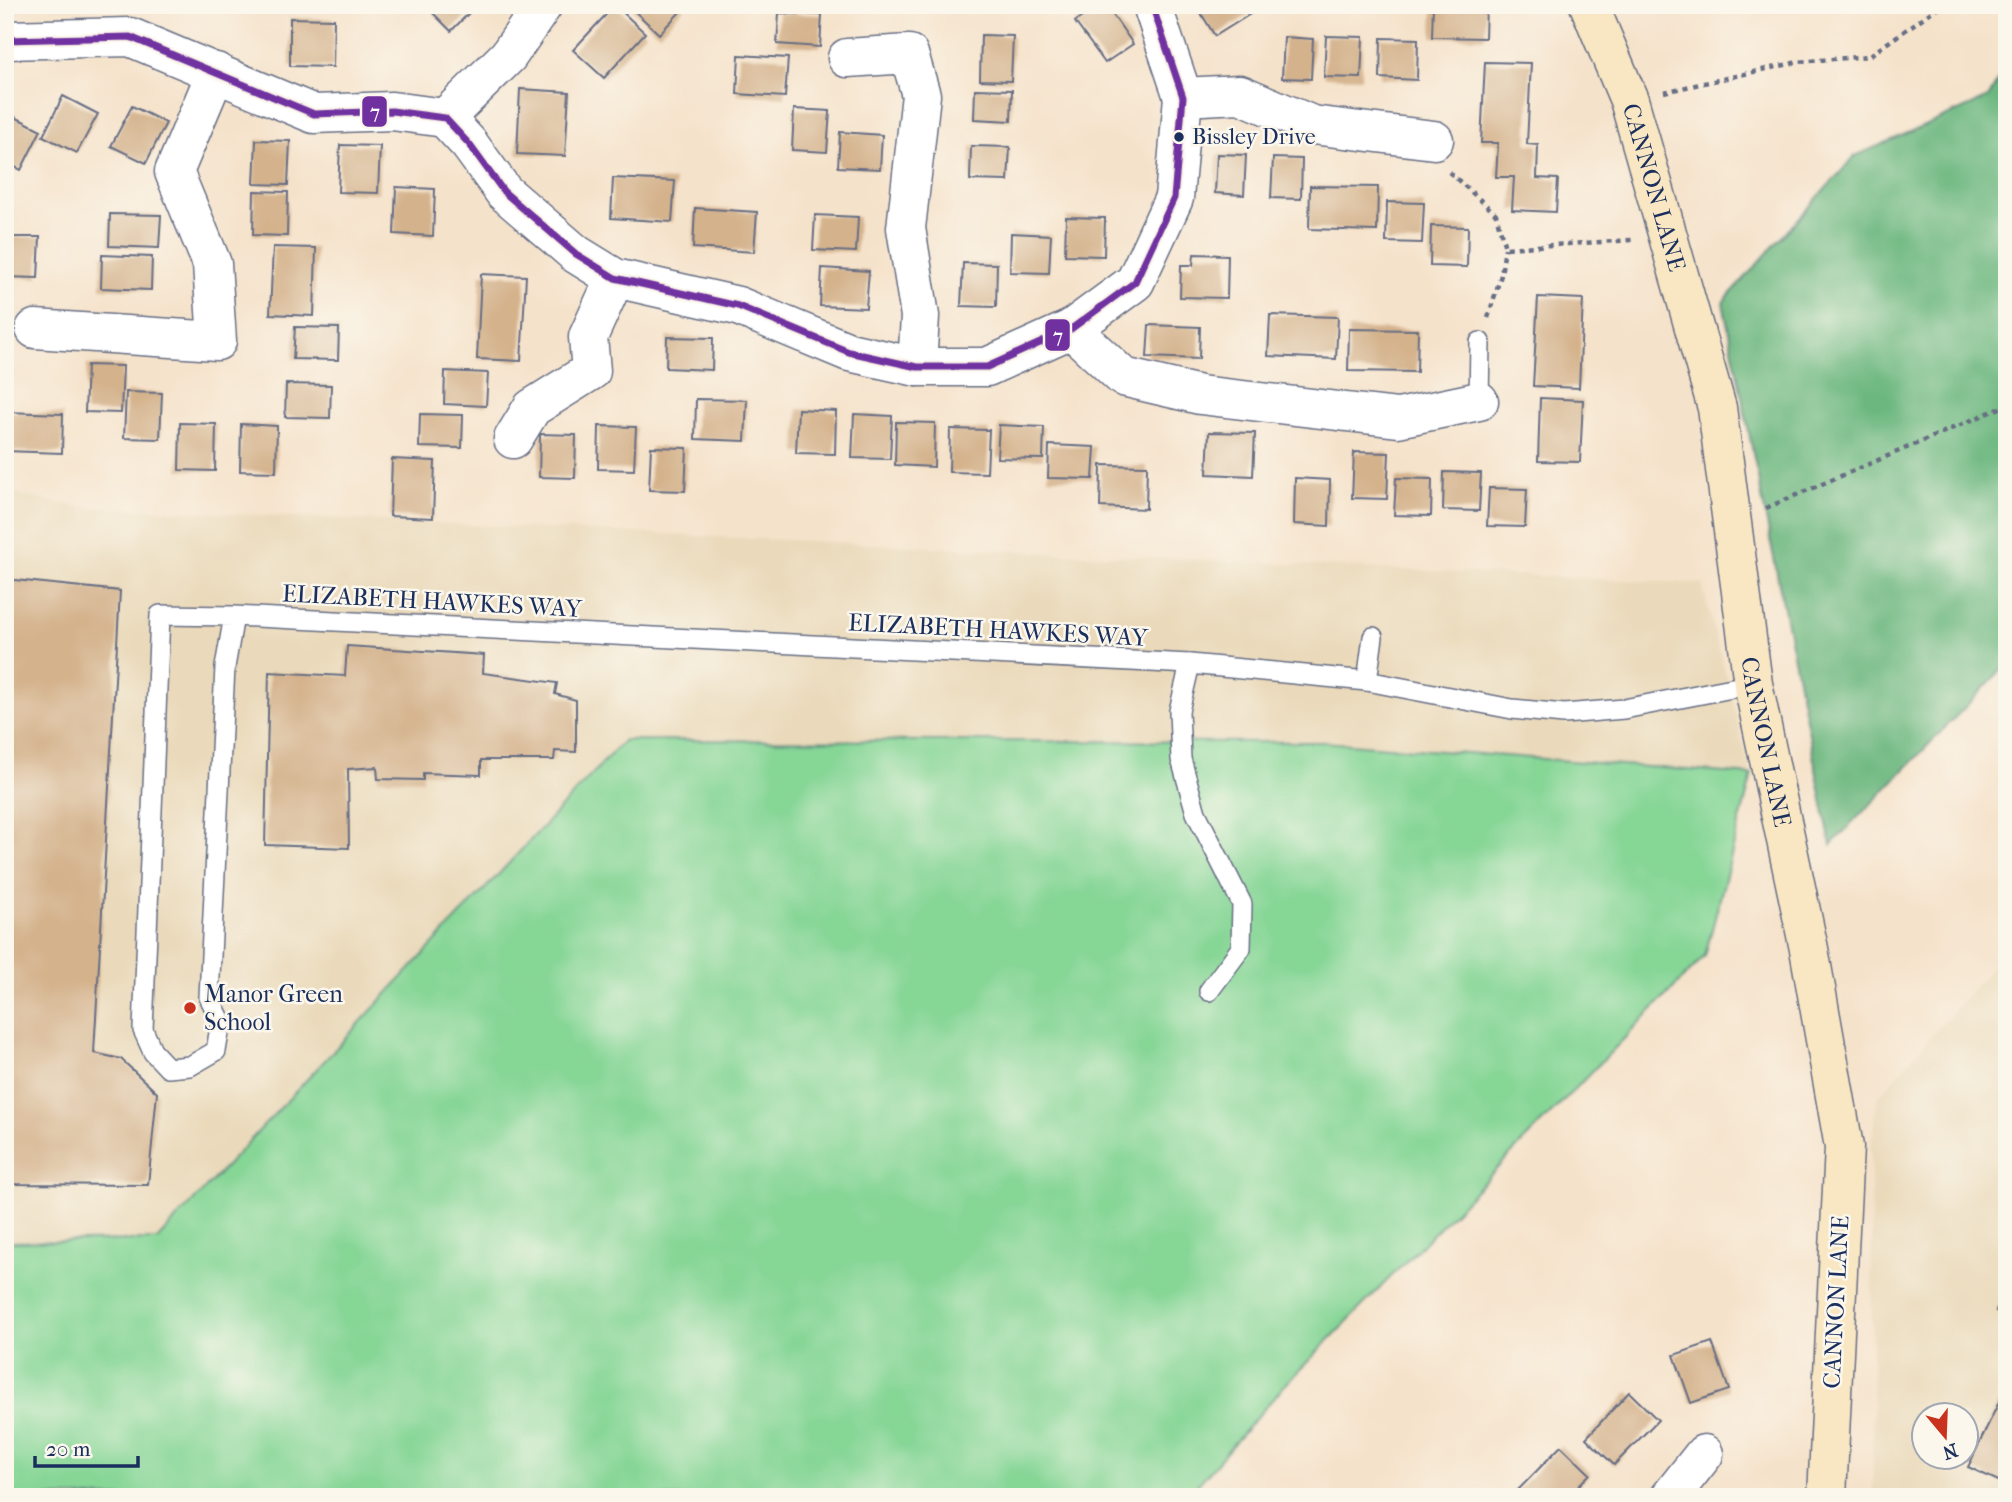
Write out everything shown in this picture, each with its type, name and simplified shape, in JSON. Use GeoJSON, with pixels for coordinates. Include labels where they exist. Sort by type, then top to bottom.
{"type":"FeatureCollection","features":[{"type":"Feature","properties":{"kind":"street"},"geometry":{"type":"LineString","coordinates":[[445,118],[508,57],[542,5]]}},
{"type":"Feature","properties":{"kind":"street"},"geometry":{"type":"LineString","coordinates":[[5,40],[130,37],[314,114],[392,111],[445,118],[469,144],[504,192],[576,254],[615,278],[738,306],[849,352],[917,367],[987,367],[1071,329],[1135,282],[1174,198],[1183,97],[1152,5]]}},
{"type":"Feature","properties":{"kind":"street","name":"CANNON LANE"},"geometry":{"type":"LineString","coordinates":[[1589,5],[1629,100],[1717,408],[1754,684],[1809,949],[1844,1147],[1827,1497]]}},
{"type":"Feature","properties":{"kind":"street"},"geometry":{"type":"LineString","coordinates":[[848,58],[909,54],[921,95],[906,228],[920,316],[917,367]]}},
{"type":"Feature","properties":{"kind":"street"},"geometry":{"type":"LineString","coordinates":[[35,329],[217,341],[212,264],[174,172],[216,72]]}},
{"type":"Feature","properties":{"kind":"street"},"geometry":{"type":"LineString","coordinates":[[1183,97],[1240,94],[1312,125],[1434,140]]}},
{"type":"Feature","properties":{"kind":"street"},"geometry":{"type":"LineString","coordinates":[[513,439],[532,408],[591,371],[589,337],[615,278]]}},
{"type":"Feature","properties":{"kind":"street"},"geometry":{"type":"LineString","coordinates":[[1071,329],[1123,377],[1200,395],[1398,418],[1479,401]]}},
{"type":"Feature","properties":{"kind":"street"},"geometry":{"type":"LineString","coordinates":[[1670,1497],[1704,1454]]}},
{"type":"Feature","properties":{"kind":"lane"},"geometry":{"type":"LineString","coordinates":[[1479,401],[1480,342]]}},
{"type":"Feature","properties":{"kind":"lane","name":"ELIZABETH HAWKES WAY"},"geometry":{"type":"LineString","coordinates":[[234,616],[225,667],[209,997],[221,1021],[216,1051],[190,1066],[168,1068],[153,1052],[143,1030],[160,614],[234,616],[1190,664],[1367,681],[1513,709],[1564,714],[1624,709],[1754,684]]}},
{"type":"Feature","properties":{"kind":"lane"},"geometry":{"type":"LineString","coordinates":[[1367,681],[1373,636]]}},
{"type":"Feature","properties":{"kind":"lane"},"geometry":{"type":"LineString","coordinates":[[1190,664],[1179,711],[1181,759],[1196,813],[1242,904],[1241,948],[1209,991]]}},
{"type":"Feature","properties":{"kind":"path"},"geometry":{"type":"LineString","coordinates":[[1629,100],[1798,62],[1869,56],[1941,5]]}},
{"type":"Feature","properties":{"kind":"path"},"geometry":{"type":"LineString","coordinates":[[1434,140],[1451,175],[1496,214],[1505,248],[1502,275],[1480,342]]}},
{"type":"Feature","properties":{"kind":"path"},"geometry":{"type":"LineString","coordinates":[[1505,248],[1668,238]]}},
{"type":"Feature","properties":{"kind":"path"},"geometry":{"type":"LineString","coordinates":[[1731,516],[1768,508],[2007,405]]}},
{"type":"Feature","properties":{"kind":"shaded area","name":"Manor Green School"},"geometry":{"type":"Polygon","coordinates":[[[5,489],[24,496],[72,506],[1702,584],[1752,775],[1324,742],[624,740],[157,1240],[5,1242],[5,489]]]}},
{"type":"Feature","properties":{"kind":"shaded area"},"geometry":{"type":"Polygon","coordinates":[[[2007,950],[2007,1497],[1873,1497],[1871,1145],[1877,1098],[2007,950]]]}},
{"type":"Feature","properties":{"kind":"green space"},"geometry":{"type":"Polygon","coordinates":[[[2007,65],[2007,664],[1831,845],[1723,302],[1855,156],[1988,98],[2007,65]]]}},
{"type":"Feature","properties":{"kind":"green space"},"geometry":{"type":"Polygon","coordinates":[[[624,740],[1324,742],[1752,775],[1705,956],[1283,1387],[1187,1497],[5,1497],[5,1242],[157,1240],[624,740]]]}},
{"type":"Feature","properties":{"kind":"building"},"geometry":{"type":"Polygon","coordinates":[[[118,5],[155,5],[155,10],[118,9],[118,5]]]}},
{"type":"Feature","properties":{"kind":"building"},"geometry":{"type":"Polygon","coordinates":[[[231,5],[267,5],[267,11],[231,10],[231,5]]]}},
{"type":"Feature","properties":{"kind":"building"},"geometry":{"type":"Polygon","coordinates":[[[425,5],[477,5],[451,31],[425,5]]]}},
{"type":"Feature","properties":{"kind":"building"},"geometry":{"type":"Polygon","coordinates":[[[615,5],[645,33],[604,78],[573,50],[615,5]]]}},
{"type":"Feature","properties":{"kind":"building"},"geometry":{"type":"Polygon","coordinates":[[[628,5],[682,5],[684,8],[659,34],[628,5]]]}},
{"type":"Feature","properties":{"kind":"building"},"geometry":{"type":"Polygon","coordinates":[[[1098,5],[1106,5],[1133,44],[1105,63],[1075,22],[1098,5]]]}},
{"type":"Feature","properties":{"kind":"building"},"geometry":{"type":"Polygon","coordinates":[[[1196,5],[1248,5],[1252,13],[1215,36],[1196,5]]]}},
{"type":"Feature","properties":{"kind":"building"},"geometry":{"type":"Polygon","coordinates":[[[1433,5],[1486,5],[1485,38],[1432,37],[1433,5]]]}},
{"type":"Feature","properties":{"kind":"building"},"geometry":{"type":"Polygon","coordinates":[[[779,13],[822,15],[820,47],[777,44],[779,13]]]}},
{"type":"Feature","properties":{"kind":"building"},"geometry":{"type":"Polygon","coordinates":[[[290,18],[334,19],[333,67],[290,66],[290,18]]]}},
{"type":"Feature","properties":{"kind":"building"},"geometry":{"type":"Polygon","coordinates":[[[981,35],[1013,36],[1011,81],[980,80],[981,35]]]}},
{"type":"Feature","properties":{"kind":"building"},"geometry":{"type":"Polygon","coordinates":[[[1326,36],[1363,37],[1361,78],[1324,77],[1326,36]]]}},
{"type":"Feature","properties":{"kind":"building"},"geometry":{"type":"Polygon","coordinates":[[[1284,37],[1313,39],[1311,79],[1282,78],[1284,37]]]}},
{"type":"Feature","properties":{"kind":"building"},"geometry":{"type":"Polygon","coordinates":[[[1381,38],[1418,39],[1417,80],[1380,78],[1381,38]]]}},
{"type":"Feature","properties":{"kind":"building"},"geometry":{"type":"Polygon","coordinates":[[[739,55],[788,58],[785,97],[737,94],[739,55]]]}},
{"type":"Feature","properties":{"kind":"building"},"geometry":{"type":"Polygon","coordinates":[[[1485,62],[1531,63],[1527,144],[1538,145],[1537,178],[1558,179],[1556,212],[1512,210],[1514,177],[1496,177],[1498,143],[1481,143],[1485,62]]]}},
{"type":"Feature","properties":{"kind":"building"},"geometry":{"type":"Polygon","coordinates":[[[520,89],[569,92],[565,156],[517,154],[520,89]]]}},
{"type":"Feature","properties":{"kind":"building"},"geometry":{"type":"Polygon","coordinates":[[[975,89],[1012,90],[1011,121],[974,119],[975,89]]]}},
{"type":"Feature","properties":{"kind":"building"},"geometry":{"type":"Polygon","coordinates":[[[63,96],[98,114],[77,153],[43,136],[63,96]]]}},
{"type":"Feature","properties":{"kind":"building"},"geometry":{"type":"Polygon","coordinates":[[[132,106],[166,123],[146,163],[111,146],[132,106]]]}},
{"type":"Feature","properties":{"kind":"building"},"geometry":{"type":"Polygon","coordinates":[[[794,109],[830,111],[827,152],[792,150],[794,109]]]}},
{"type":"Feature","properties":{"kind":"building"},"geometry":{"type":"Polygon","coordinates":[[[5,112],[41,130],[21,170],[5,162],[5,112]]]}},
{"type":"Feature","properties":{"kind":"building"},"geometry":{"type":"Polygon","coordinates":[[[840,132],[882,135],[880,169],[838,167],[840,132]]]}},
{"type":"Feature","properties":{"kind":"building"},"geometry":{"type":"Polygon","coordinates":[[[256,140],[290,141],[288,185],[254,184],[256,140]]]}},
{"type":"Feature","properties":{"kind":"building"},"geometry":{"type":"Polygon","coordinates":[[[340,145],[380,146],[378,193],[338,192],[340,145]]]}},
{"type":"Feature","properties":{"kind":"building"},"geometry":{"type":"Polygon","coordinates":[[[971,146],[1010,147],[1008,181],[970,180],[971,146]]]}},
{"type":"Feature","properties":{"kind":"building"},"geometry":{"type":"Polygon","coordinates":[[[1217,154],[1246,155],[1244,195],[1215,193],[1217,154]]]}},
{"type":"Feature","properties":{"kind":"building"},"geometry":{"type":"Polygon","coordinates":[[[1273,158],[1302,159],[1301,199],[1271,198],[1273,158]]]}},
{"type":"Feature","properties":{"kind":"building"},"geometry":{"type":"Polygon","coordinates":[[[613,178],[675,181],[672,222],[611,218],[613,178]]]}},
{"type":"Feature","properties":{"kind":"building"},"geometry":{"type":"Polygon","coordinates":[[[1310,186],[1378,187],[1377,231],[1309,229],[1310,186]]]}},
{"type":"Feature","properties":{"kind":"building"},"geometry":{"type":"Polygon","coordinates":[[[396,187],[435,189],[433,236],[394,234],[396,187]]]}},
{"type":"Feature","properties":{"kind":"building"},"geometry":{"type":"Polygon","coordinates":[[[254,191],[288,192],[287,236],[253,235],[254,191]]]}},
{"type":"Feature","properties":{"kind":"building"},"geometry":{"type":"Polygon","coordinates":[[[1387,202],[1424,203],[1422,243],[1386,242],[1387,202]]]}},
{"type":"Feature","properties":{"kind":"building"},"geometry":{"type":"Polygon","coordinates":[[[695,208],[757,212],[754,252],[693,248],[695,208]]]}},
{"type":"Feature","properties":{"kind":"building"},"geometry":{"type":"Polygon","coordinates":[[[110,214],[161,215],[159,248],[109,246],[110,214]]]}},
{"type":"Feature","properties":{"kind":"building"},"geometry":{"type":"Polygon","coordinates":[[[815,215],[858,217],[856,252],[813,250],[815,215]]]}},
{"type":"Feature","properties":{"kind":"building"},"geometry":{"type":"Polygon","coordinates":[[[1066,217],[1105,218],[1104,256],[1065,255],[1066,217]]]}},
{"type":"Feature","properties":{"kind":"building"},"geometry":{"type":"Polygon","coordinates":[[[1431,226],[1468,227],[1467,267],[1430,266],[1431,226]]]}},
{"type":"Feature","properties":{"kind":"building"},"geometry":{"type":"Polygon","coordinates":[[[1011,233],[1051,235],[1049,273],[1010,272],[1011,233]]]}},
{"type":"Feature","properties":{"kind":"building"},"geometry":{"type":"Polygon","coordinates":[[[5,237],[40,237],[38,278],[5,277],[5,237]]]}},
{"type":"Feature","properties":{"kind":"building"},"geometry":{"type":"Polygon","coordinates":[[[273,247],[316,248],[314,316],[270,314],[273,247]]]}},
{"type":"Feature","properties":{"kind":"building"},"geometry":{"type":"Polygon","coordinates":[[[1194,254],[1228,255],[1227,298],[1180,297],[1181,265],[1193,265],[1194,254]]]}},
{"type":"Feature","properties":{"kind":"building"},"geometry":{"type":"Polygon","coordinates":[[[102,255],[152,257],[151,290],[101,288],[102,255]]]}},
{"type":"Feature","properties":{"kind":"building"},"geometry":{"type":"Polygon","coordinates":[[[963,263],[997,264],[996,307],[961,306],[963,263]]]}},
{"type":"Feature","properties":{"kind":"building"},"geometry":{"type":"Polygon","coordinates":[[[822,268],[869,271],[866,308],[820,306],[822,268]]]}},
{"type":"Feature","properties":{"kind":"building"},"geometry":{"type":"Polygon","coordinates":[[[481,274],[526,276],[521,361],[477,359],[481,274]]]}},
{"type":"Feature","properties":{"kind":"building"},"geometry":{"type":"Polygon","coordinates":[[[1538,297],[1583,299],[1579,388],[1533,386],[1538,297]]]}},
{"type":"Feature","properties":{"kind":"building"},"geometry":{"type":"Polygon","coordinates":[[[1270,315],[1338,317],[1336,359],[1268,356],[1270,315]]]}},
{"type":"Feature","properties":{"kind":"building"},"geometry":{"type":"Polygon","coordinates":[[[1149,325],[1200,327],[1199,359],[1147,357],[1149,325]]]}},
{"type":"Feature","properties":{"kind":"building"},"geometry":{"type":"Polygon","coordinates":[[[295,327],[339,328],[338,360],[293,359],[295,327]]]}},
{"type":"Feature","properties":{"kind":"building"},"geometry":{"type":"Polygon","coordinates":[[[1349,329],[1418,330],[1417,372],[1348,371],[1349,329]]]}},
{"type":"Feature","properties":{"kind":"building"},"geometry":{"type":"Polygon","coordinates":[[[667,337],[713,338],[712,370],[666,368],[667,337]]]}},
{"type":"Feature","properties":{"kind":"building"},"geometry":{"type":"Polygon","coordinates":[[[87,365],[123,366],[121,413],[85,412],[87,365]]]}},
{"type":"Feature","properties":{"kind":"building"},"geometry":{"type":"Polygon","coordinates":[[[445,371],[488,373],[486,406],[444,404],[445,371]]]}},
{"type":"Feature","properties":{"kind":"building"},"geometry":{"type":"Polygon","coordinates":[[[286,384],[331,385],[330,418],[285,417],[286,384]]]}},
{"type":"Feature","properties":{"kind":"building"},"geometry":{"type":"Polygon","coordinates":[[[126,392],[162,393],[160,439],[124,438],[126,392]]]}},
{"type":"Feature","properties":{"kind":"building"},"geometry":{"type":"Polygon","coordinates":[[[1540,398],[1583,400],[1580,462],[1538,461],[1540,398]]]}},
{"type":"Feature","properties":{"kind":"building"},"geometry":{"type":"Polygon","coordinates":[[[696,399],[747,400],[745,441],[695,439],[696,399]]]}},
{"type":"Feature","properties":{"kind":"building"},"geometry":{"type":"Polygon","coordinates":[[[798,409],[836,411],[835,454],[796,453],[798,409]]]}},
{"type":"Feature","properties":{"kind":"building"},"geometry":{"type":"Polygon","coordinates":[[[5,412],[63,414],[62,453],[5,451],[5,412]]]}},
{"type":"Feature","properties":{"kind":"building"},"geometry":{"type":"Polygon","coordinates":[[[420,414],[463,415],[462,448],[419,447],[420,414]]]}},
{"type":"Feature","properties":{"kind":"building"},"geometry":{"type":"Polygon","coordinates":[[[854,414],[892,416],[890,459],[852,458],[854,414]]]}},
{"type":"Feature","properties":{"kind":"building"},"geometry":{"type":"Polygon","coordinates":[[[896,422],[935,423],[934,467],[895,465],[896,422]]]}},
{"type":"Feature","properties":{"kind":"building"},"geometry":{"type":"Polygon","coordinates":[[[180,423],[216,424],[215,471],[179,470],[180,423]]]}},
{"type":"Feature","properties":{"kind":"building"},"geometry":{"type":"Polygon","coordinates":[[[241,424],[277,426],[276,472],[240,471],[241,424]]]}},
{"type":"Feature","properties":{"kind":"building"},"geometry":{"type":"Polygon","coordinates":[[[999,425],[1044,427],[1043,459],[997,458],[999,425]]]}},
{"type":"Feature","properties":{"kind":"building"},"geometry":{"type":"Polygon","coordinates":[[[599,426],[636,427],[634,470],[598,469],[599,426]]]}},
{"type":"Feature","properties":{"kind":"building"},"geometry":{"type":"Polygon","coordinates":[[[950,429],[989,430],[987,473],[949,472],[950,429]]]}},
{"type":"Feature","properties":{"kind":"building"},"geometry":{"type":"Polygon","coordinates":[[[1209,432],[1255,433],[1253,476],[1207,474],[1209,432]]]}},
{"type":"Feature","properties":{"kind":"building"},"geometry":{"type":"Polygon","coordinates":[[[540,434],[576,435],[575,478],[539,477],[540,434]]]}},
{"type":"Feature","properties":{"kind":"building"},"geometry":{"type":"Polygon","coordinates":[[[1049,445],[1095,447],[1093,479],[1048,478],[1049,445]]]}},
{"type":"Feature","properties":{"kind":"building"},"geometry":{"type":"Polygon","coordinates":[[[651,447],[687,448],[685,491],[649,490],[651,447]]]}},
{"type":"Feature","properties":{"kind":"building"},"geometry":{"type":"Polygon","coordinates":[[[1354,452],[1389,453],[1387,499],[1352,498],[1354,452]]]}},
{"type":"Feature","properties":{"kind":"building"},"geometry":{"type":"Polygon","coordinates":[[[392,459],[435,461],[433,518],[390,516],[392,459]]]}},
{"type":"Feature","properties":{"kind":"building"},"geometry":{"type":"Polygon","coordinates":[[[1101,465],[1147,466],[1146,509],[1100,507],[1101,465]]]}},
{"type":"Feature","properties":{"kind":"building"},"geometry":{"type":"Polygon","coordinates":[[[1444,472],[1481,473],[1479,511],[1443,510],[1444,472]]]}},
{"type":"Feature","properties":{"kind":"building"},"geometry":{"type":"Polygon","coordinates":[[[1295,478],[1330,480],[1329,526],[1294,524],[1295,478]]]}},
{"type":"Feature","properties":{"kind":"building"},"geometry":{"type":"Polygon","coordinates":[[[1396,478],[1432,479],[1431,516],[1394,515],[1396,478]]]}},
{"type":"Feature","properties":{"kind":"building"},"geometry":{"type":"Polygon","coordinates":[[[1489,488],[1527,489],[1525,527],[1487,526],[1489,488]]]}},
{"type":"Feature","properties":{"kind":"building"},"geometry":{"type":"Polygon","coordinates":[[[5,579],[120,591],[94,1053],[121,1059],[157,1093],[148,1185],[5,1184],[5,579]]]}},
{"type":"Feature","properties":{"kind":"building"},"geometry":{"type":"Polygon","coordinates":[[[347,646],[484,655],[483,673],[557,683],[555,694],[576,700],[576,752],[555,751],[554,760],[481,760],[481,775],[423,773],[423,780],[378,779],[377,767],[348,769],[349,848],[265,845],[269,672],[345,676],[347,646]]]}},
{"type":"Feature","properties":{"kind":"building"},"geometry":{"type":"Polygon","coordinates":[[[2007,1288],[2007,1316],[1996,1311],[2007,1288]]]}},
{"type":"Feature","properties":{"kind":"building"},"geometry":{"type":"Polygon","coordinates":[[[1712,1342],[1729,1390],[1691,1403],[1674,1355],[1712,1342]]]}},
{"type":"Feature","properties":{"kind":"building"},"geometry":{"type":"Polygon","coordinates":[[[2007,1385],[2007,1485],[1974,1470],[1980,1470],[1980,1442],[2007,1385]]]}},
{"type":"Feature","properties":{"kind":"building"},"geometry":{"type":"Polygon","coordinates":[[[1629,1392],[1658,1420],[1614,1465],[1586,1438],[1629,1392]]]}},
{"type":"Feature","properties":{"kind":"building"},"geometry":{"type":"Polygon","coordinates":[[[1561,1446],[1590,1474],[1567,1497],[1523,1497],[1517,1491],[1561,1446]]]}},
{"type":"Feature","properties":{"kind":"transit line","name":"7"},"geometry":{"type":"LineString","coordinates":[[5,40],[130,37],[314,114],[392,111],[445,118],[469,144],[504,192],[576,254],[615,278],[738,306],[849,352],[917,367],[987,367],[1071,329],[1135,282],[1174,198],[1183,97],[1152,5]]}},
{"type":"Feature","properties":{"kind":"place","name":"Bissley Drive"},"geometry":{"type":"Point","coordinates":[1179,137]}},
{"type":"Feature","properties":{"kind":"place","name":"Manor Green School"},"geometry":{"type":"Point","coordinates":[190,1008]}}]}
